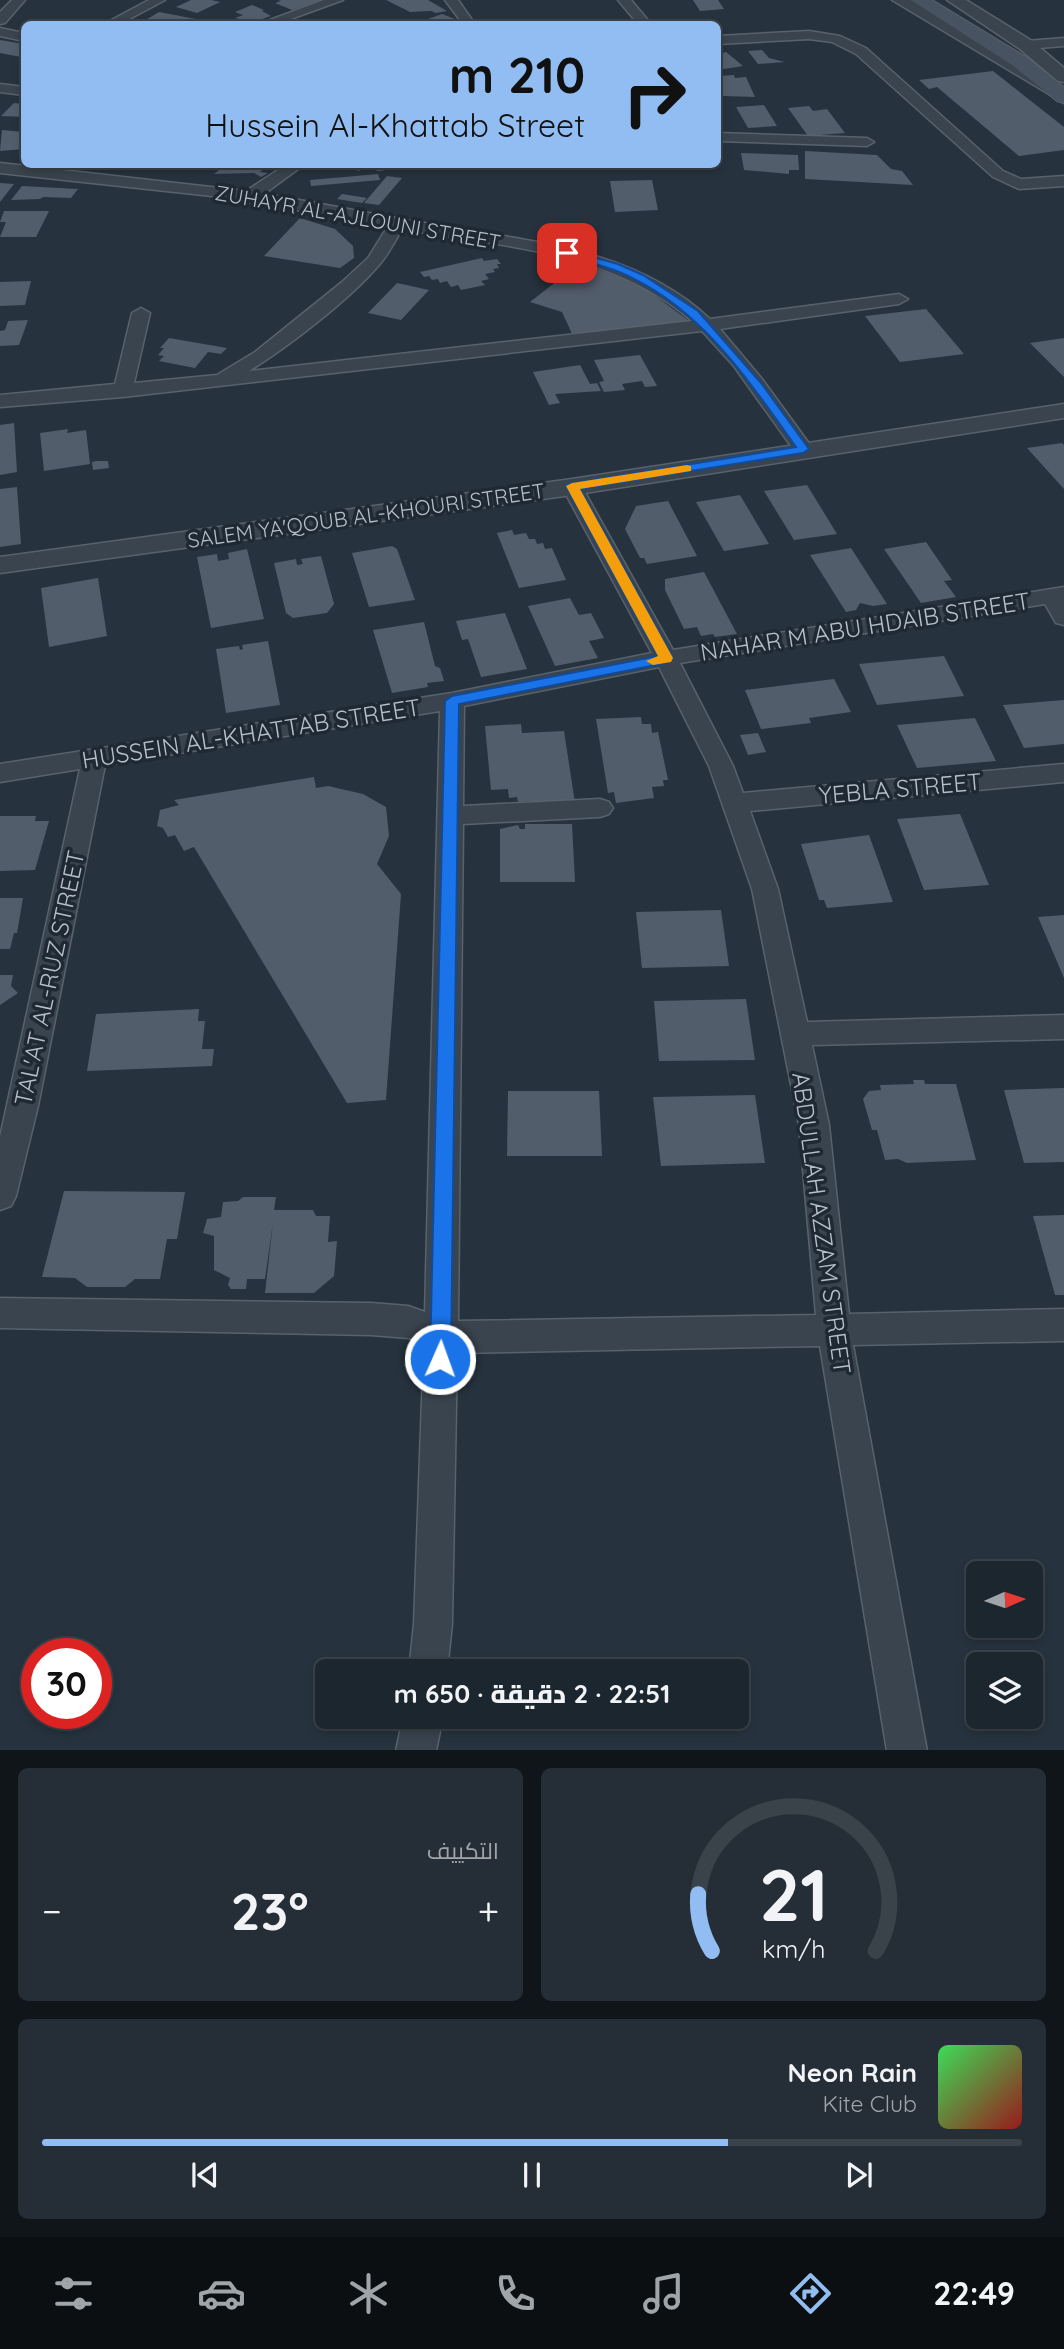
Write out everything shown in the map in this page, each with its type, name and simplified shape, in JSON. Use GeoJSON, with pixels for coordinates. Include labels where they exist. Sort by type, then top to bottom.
{"type":"FeatureCollection","features":[{"type":"Feature","properties":{"kind":"main road"},"geometry":{"type":"LineString","coordinates":[[919,0],[1064,79]]}},
{"type":"Feature","properties":{"kind":"main road"},"geometry":{"type":"LineString","coordinates":[[936,0],[992,38],[1064,98]]}},
{"type":"Feature","properties":{"kind":"street"},"geometry":{"type":"LineString","coordinates":[[0,20],[19,0]]}},
{"type":"Feature","properties":{"kind":"street"},"geometry":{"type":"LineString","coordinates":[[117,21],[159,0]]}},
{"type":"Feature","properties":{"kind":"street"},"geometry":{"type":"LineString","coordinates":[[275,21],[337,0]]}},
{"type":"Feature","properties":{"kind":"street"},"geometry":{"type":"LineString","coordinates":[[450,0],[468,21]]}},
{"type":"Feature","properties":{"kind":"street"},"geometry":{"type":"LineString","coordinates":[[624,0],[642,21]]}},
{"type":"Feature","properties":{"kind":"street"},"geometry":{"type":"LineString","coordinates":[[901,0],[1064,98]]}},
{"type":"Feature","properties":{"kind":"street"},"geometry":{"type":"LineString","coordinates":[[955,0],[1026,45],[1064,79]]}},
{"type":"Feature","properties":{"kind":"street"},"geometry":{"type":"LineString","coordinates":[[0,32],[21,36]]}},
{"type":"Feature","properties":{"kind":"street"},"geometry":{"type":"LineString","coordinates":[[721,40],[785,36],[835,39],[861,51],[998,174],[1014,183],[1027,185],[1064,181]]}},
{"type":"Feature","properties":{"kind":"street"},"geometry":{"type":"LineString","coordinates":[[1026,45],[1064,42]]}},
{"type":"Feature","properties":{"kind":"street"},"geometry":{"type":"LineString","coordinates":[[0,88],[21,91]]}},
{"type":"Feature","properties":{"kind":"street"},"geometry":{"type":"LineString","coordinates":[[721,137],[867,142]]}},
{"type":"Feature","properties":{"kind":"street","name":"ZUHAYR AL-AJLOUNI STREET"},"geometry":{"type":"LineString","coordinates":[[0,168],[89,171],[250,196],[555,251],[614,266],[659,288],[707,325],[757,386],[803,449]]}},
{"type":"Feature","properties":{"kind":"street"},"geometry":{"type":"LineString","coordinates":[[250,196],[292,168]]}},
{"type":"Feature","properties":{"kind":"street"},"geometry":{"type":"LineString","coordinates":[[222,380],[261,356],[348,286],[374,261],[398,223]]}},
{"type":"Feature","properties":{"kind":"street"},"geometry":{"type":"LineString","coordinates":[[0,401],[123,391],[707,325],[899,299]]}},
{"type":"Feature","properties":{"kind":"street"},"geometry":{"type":"LineString","coordinates":[[123,391],[141,313]]}},
{"type":"Feature","properties":{"kind":"street","name":"SALEM YA'QOUB AL-KHOURI STREET"},"geometry":{"type":"LineString","coordinates":[[0,565],[572,486],[1064,411]]}},
{"type":"Feature","properties":{"kind":"street","name":"ABDULLAH AZZAM STREET"},"geometry":{"type":"LineString","coordinates":[[572,486],[666,658],[736,803],[765,889],[814,1125],[834,1331],[907,1750]]}},
{"type":"Feature","properties":{"kind":"street"},"geometry":{"type":"LineString","coordinates":[[1058,595],[1064,618]]}},
{"type":"Feature","properties":{"kind":"street","name":"NAHAR M ABU HDAIB STREET"},"geometry":{"type":"LineString","coordinates":[[666,658],[1058,595]]}},
{"type":"Feature","properties":{"kind":"street","name":"HUSSEIN AL-KHATTAB STREET"},"geometry":{"type":"LineString","coordinates":[[0,773],[452,701],[666,658]]}},
{"type":"Feature","properties":{"kind":"street"},"geometry":{"type":"LineString","coordinates":[[429,1659],[433,1624],[441,1334],[452,701]]}},
{"type":"Feature","properties":{"kind":"street","name":"TAL'AT AL-RUZ STREET"},"geometry":{"type":"LineString","coordinates":[[0,1196],[23,1106],[94,759]]}},
{"type":"Feature","properties":{"kind":"street","name":"YEBLA STREET"},"geometry":{"type":"LineString","coordinates":[[736,803],[1064,773]]}},
{"type":"Feature","properties":{"kind":"street"},"geometry":{"type":"LineString","coordinates":[[450,816],[600,808]]}},
{"type":"Feature","properties":{"kind":"street"},"geometry":{"type":"LineString","coordinates":[[794,1034],[1064,1027]]}},
{"type":"Feature","properties":{"kind":"street"},"geometry":{"type":"LineString","coordinates":[[0,1313],[372,1319],[408,1322],[441,1334],[486,1338],[1064,1325]]}},
{"type":"Feature","properties":{"kind":"street"},"geometry":{"type":"LineString","coordinates":[[416,1750],[421,1729]]}},
{"type":"Feature","properties":{"kind":"building"},"geometry":{"type":"Polygon","coordinates":[[[191,0],[220,2],[197,13],[176,7],[191,0]]]}},
{"type":"Feature","properties":{"kind":"building"},"geometry":{"type":"Polygon","coordinates":[[[278,0],[321,0],[292,10],[275,3],[281,1],[278,0]]]}},
{"type":"Feature","properties":{"kind":"building"},"geometry":{"type":"Polygon","coordinates":[[[386,0],[428,0],[447,11],[410,12],[386,0]]]}},
{"type":"Feature","properties":{"kind":"building"},"geometry":{"type":"Polygon","coordinates":[[[693,0],[718,0],[724,9],[700,11],[693,0]]]}},
{"type":"Feature","properties":{"kind":"building"},"geometry":{"type":"Polygon","coordinates":[[[252,5],[271,16],[248,21],[235,18],[243,15],[235,12],[252,5]]]}},
{"type":"Feature","properties":{"kind":"building"},"geometry":{"type":"Polygon","coordinates":[[[159,12],[201,20],[199,21],[144,21],[159,12]]]}},
{"type":"Feature","properties":{"kind":"building"},"geometry":{"type":"Polygon","coordinates":[[[442,14],[455,19],[450,21],[422,21],[442,14]]]}},
{"type":"Feature","properties":{"kind":"building"},"geometry":{"type":"Polygon","coordinates":[[[691,19],[693,21],[661,21],[691,19]]]}},
{"type":"Feature","properties":{"kind":"building"},"geometry":{"type":"Polygon","coordinates":[[[0,40],[21,44],[21,57],[0,53],[0,40]]]}},
{"type":"Feature","properties":{"kind":"building"},"geometry":{"type":"Polygon","coordinates":[[[762,50],[769,58],[785,62],[758,64],[748,51],[762,50]]]}},
{"type":"Feature","properties":{"kind":"building"},"geometry":{"type":"Polygon","coordinates":[[[726,52],[743,66],[721,70],[721,53],[726,52]]]}},
{"type":"Feature","properties":{"kind":"building"},"geometry":{"type":"Polygon","coordinates":[[[993,71],[1064,127],[1064,150],[1019,156],[937,87],[929,89],[919,80],[993,71]]]}},
{"type":"Feature","properties":{"kind":"building"},"geometry":{"type":"Polygon","coordinates":[[[721,76],[746,77],[755,97],[723,96],[721,76]]]}},
{"type":"Feature","properties":{"kind":"building"},"geometry":{"type":"Polygon","coordinates":[[[14,103],[21,104],[21,117],[1,116],[14,103]]]}},
{"type":"Feature","properties":{"kind":"building"},"geometry":{"type":"Polygon","coordinates":[[[764,105],[777,126],[748,128],[736,107],[764,105]]]}},
{"type":"Feature","properties":{"kind":"building"},"geometry":{"type":"Polygon","coordinates":[[[809,106],[813,111],[827,109],[845,133],[808,136],[788,108],[809,106]]]}},
{"type":"Feature","properties":{"kind":"building"},"geometry":{"type":"Polygon","coordinates":[[[2,130],[21,132],[21,149],[0,151],[2,130]]]}},
{"type":"Feature","properties":{"kind":"building"},"geometry":{"type":"Polygon","coordinates":[[[805,151],[877,155],[891,169],[902,171],[913,185],[805,179],[805,151]]]}},
{"type":"Feature","properties":{"kind":"building"},"geometry":{"type":"Polygon","coordinates":[[[741,153],[798,155],[799,170],[789,170],[789,174],[744,170],[741,153]]]}},
{"type":"Feature","properties":{"kind":"building"},"geometry":{"type":"Polygon","coordinates":[[[221,168],[265,168],[260,172],[268,173],[261,177],[254,173],[214,174],[221,168]]]}},
{"type":"Feature","properties":{"kind":"building"},"geometry":{"type":"Polygon","coordinates":[[[365,168],[394,168],[393,169],[379,171],[365,168]]]}},
{"type":"Feature","properties":{"kind":"building"},"geometry":{"type":"Polygon","coordinates":[[[378,174],[380,180],[311,186],[310,180],[378,174]]]}},
{"type":"Feature","properties":{"kind":"building"},"geometry":{"type":"Polygon","coordinates":[[[387,176],[402,178],[379,205],[364,203],[387,176]]]}},
{"type":"Feature","properties":{"kind":"building"},"geometry":{"type":"Polygon","coordinates":[[[652,180],[658,210],[615,212],[610,181],[652,180]]]}},
{"type":"Feature","properties":{"kind":"building"},"geometry":{"type":"Polygon","coordinates":[[[0,183],[14,184],[0,202],[0,183]]]}},
{"type":"Feature","properties":{"kind":"building"},"geometry":{"type":"Polygon","coordinates":[[[22,186],[78,189],[71,198],[11,200],[22,186]]]}},
{"type":"Feature","properties":{"kind":"building"},"geometry":{"type":"Polygon","coordinates":[[[342,194],[367,198],[362,203],[337,199],[342,194]]]}},
{"type":"Feature","properties":{"kind":"building"},"geometry":{"type":"Polygon","coordinates":[[[4,211],[49,211],[36,237],[0,237],[6,222],[0,222],[4,211]]]}},
{"type":"Feature","properties":{"kind":"building"},"geometry":{"type":"Polygon","coordinates":[[[300,218],[335,229],[353,246],[354,258],[340,268],[264,256],[300,218]]]}},
{"type":"Feature","properties":{"kind":"building"},"geometry":{"type":"Polygon","coordinates":[[[482,258],[484,261],[497,259],[501,264],[497,264],[499,268],[493,269],[495,272],[485,274],[489,279],[481,281],[485,285],[461,290],[458,285],[451,287],[447,281],[440,283],[438,279],[424,277],[420,272],[482,258]]]}},
{"type":"Feature","properties":{"kind":"building"},"geometry":{"type":"Polygon","coordinates":[[[580,263],[639,284],[692,323],[573,336],[562,312],[530,302],[580,263]]]}},
{"type":"Feature","properties":{"kind":"building"},"geometry":{"type":"Polygon","coordinates":[[[31,281],[25,305],[0,306],[0,282],[31,281]]]}},
{"type":"Feature","properties":{"kind":"building"},"geometry":{"type":"Polygon","coordinates":[[[397,283],[429,290],[401,320],[368,313],[397,283]]]}},
{"type":"Feature","properties":{"kind":"building"},"geometry":{"type":"Polygon","coordinates":[[[926,309],[964,354],[900,362],[865,316],[926,309]]]}},
{"type":"Feature","properties":{"kind":"building"},"geometry":{"type":"Polygon","coordinates":[[[28,320],[19,345],[0,346],[0,331],[5,330],[8,321],[28,320]]]}},
{"type":"Feature","properties":{"kind":"building"},"geometry":{"type":"Polygon","coordinates":[[[169,338],[227,348],[221,354],[208,352],[195,368],[159,361],[164,356],[158,355],[164,348],[160,348],[169,338]]]}},
{"type":"Feature","properties":{"kind":"building"},"geometry":{"type":"Polygon","coordinates":[[[1064,338],[1064,377],[1030,343],[1064,338]]]}},
{"type":"Feature","properties":{"kind":"building"},"geometry":{"type":"Polygon","coordinates":[[[640,355],[657,386],[645,387],[642,381],[622,384],[625,390],[604,392],[599,382],[604,381],[594,360],[640,355]]]}},
{"type":"Feature","properties":{"kind":"building"},"geometry":{"type":"Polygon","coordinates":[[[580,365],[590,384],[597,383],[601,391],[555,394],[560,403],[549,405],[533,372],[580,365]]]}},
{"type":"Feature","properties":{"kind":"building"},"geometry":{"type":"Polygon","coordinates":[[[14,423],[17,472],[0,475],[0,425],[14,423]]]}},
{"type":"Feature","properties":{"kind":"building"},"geometry":{"type":"Polygon","coordinates":[[[68,429],[67,433],[86,430],[90,464],[44,471],[40,433],[68,429]]]}},
{"type":"Feature","properties":{"kind":"building"},"geometry":{"type":"Polygon","coordinates":[[[1062,443],[1064,445],[1064,489],[1027,448],[1062,443]]]}},
{"type":"Feature","properties":{"kind":"building"},"geometry":{"type":"Polygon","coordinates":[[[108,461],[109,468],[93,470],[92,462],[108,461]]]}},
{"type":"Feature","properties":{"kind":"building"},"geometry":{"type":"Polygon","coordinates":[[[807,485],[837,534],[794,540],[764,491],[807,485]]]}},
{"type":"Feature","properties":{"kind":"building"},"geometry":{"type":"Polygon","coordinates":[[[17,487],[21,544],[0,547],[0,489],[17,487]]]}},
{"type":"Feature","properties":{"kind":"building"},"geometry":{"type":"Polygon","coordinates":[[[740,495],[769,544],[724,551],[696,502],[740,495]]]}},
{"type":"Feature","properties":{"kind":"building"},"geometry":{"type":"Polygon","coordinates":[[[668,501],[697,556],[647,564],[644,558],[640,558],[625,529],[636,506],[668,501]]]}},
{"type":"Feature","properties":{"kind":"building"},"geometry":{"type":"Polygon","coordinates":[[[512,530],[514,535],[526,533],[529,539],[535,539],[537,544],[543,543],[545,549],[552,548],[566,580],[519,588],[497,533],[512,530]]]}},
{"type":"Feature","properties":{"kind":"building"},"geometry":{"type":"Polygon","coordinates":[[[926,542],[952,580],[944,581],[956,597],[921,603],[884,549],[926,542]]]}},
{"type":"Feature","properties":{"kind":"building"},"geometry":{"type":"Polygon","coordinates":[[[392,546],[397,549],[415,600],[369,607],[352,553],[392,546]]]}},
{"type":"Feature","properties":{"kind":"building"},"geometry":{"type":"Polygon","coordinates":[[[851,548],[887,604],[873,606],[860,603],[856,610],[846,612],[810,555],[851,548]]]}},
{"type":"Feature","properties":{"kind":"building"},"geometry":{"type":"Polygon","coordinates":[[[247,549],[264,619],[211,628],[197,557],[217,554],[218,561],[229,559],[228,553],[247,549]]]}},
{"type":"Feature","properties":{"kind":"building"},"geometry":{"type":"Polygon","coordinates":[[[321,556],[334,604],[327,613],[293,618],[286,613],[274,563],[296,559],[297,565],[303,564],[301,559],[321,556]]]}},
{"type":"Feature","properties":{"kind":"building"},"geometry":{"type":"Polygon","coordinates":[[[704,572],[737,634],[701,636],[697,627],[684,629],[665,590],[665,579],[704,572]]]}},
{"type":"Feature","properties":{"kind":"building"},"geometry":{"type":"Polygon","coordinates":[[[98,578],[107,636],[49,647],[41,588],[98,578]]]}},
{"type":"Feature","properties":{"kind":"building"},"geometry":{"type":"Polygon","coordinates":[[[570,598],[579,615],[591,613],[604,638],[589,641],[598,658],[555,666],[528,606],[570,598]]]}},
{"type":"Feature","properties":{"kind":"building"},"geometry":{"type":"Polygon","coordinates":[[[505,613],[527,669],[481,677],[468,639],[462,640],[456,621],[505,613]]]}},
{"type":"Feature","properties":{"kind":"building"},"geometry":{"type":"Polygon","coordinates":[[[424,622],[435,666],[440,668],[444,681],[427,683],[428,687],[392,693],[373,630],[424,622]]]}},
{"type":"Feature","properties":{"kind":"building"},"geometry":{"type":"Polygon","coordinates":[[[268,641],[280,705],[226,713],[216,649],[239,646],[240,650],[243,649],[242,645],[268,641]]]}},
{"type":"Feature","properties":{"kind":"building"},"geometry":{"type":"Polygon","coordinates":[[[944,656],[964,696],[877,705],[859,664],[944,656]]]}},
{"type":"Feature","properties":{"kind":"building"},"geometry":{"type":"Polygon","coordinates":[[[834,679],[851,712],[809,718],[811,723],[761,729],[745,690],[834,679]]]}},
{"type":"Feature","properties":{"kind":"building"},"geometry":{"type":"Polygon","coordinates":[[[1064,700],[1064,744],[1024,748],[1003,705],[1064,700]]]}},
{"type":"Feature","properties":{"kind":"building"},"geometry":{"type":"Polygon","coordinates":[[[641,717],[642,724],[651,724],[652,733],[658,732],[668,780],[663,780],[664,786],[652,787],[654,798],[616,803],[614,792],[608,793],[596,719],[641,717]]]}},
{"type":"Feature","properties":{"kind":"building"},"geometry":{"type":"Polygon","coordinates":[[[975,718],[996,761],[917,768],[897,725],[975,718]]]}},
{"type":"Feature","properties":{"kind":"building"},"geometry":{"type":"Polygon","coordinates":[[[521,724],[522,733],[564,731],[575,803],[534,805],[533,801],[518,802],[517,797],[509,798],[508,789],[491,790],[485,726],[521,724]]]}},
{"type":"Feature","properties":{"kind":"building"},"geometry":{"type":"Polygon","coordinates":[[[758,733],[766,752],[748,755],[740,735],[758,733]]]}},
{"type":"Feature","properties":{"kind":"building"},"geometry":{"type":"Polygon","coordinates":[[[314,777],[316,788],[328,786],[363,794],[386,807],[389,836],[377,864],[401,894],[386,1100],[347,1103],[194,847],[184,851],[175,835],[168,837],[163,828],[157,826],[160,810],[179,805],[174,800],[314,777]]]}},
{"type":"Feature","properties":{"kind":"building"},"geometry":{"type":"Polygon","coordinates":[[[960,814],[989,885],[924,890],[897,819],[960,814]]]}},
{"type":"Feature","properties":{"kind":"building"},"geometry":{"type":"Polygon","coordinates":[[[0,816],[36,816],[35,821],[49,821],[35,870],[0,871],[0,816]]]}},
{"type":"Feature","properties":{"kind":"building"},"geometry":{"type":"Polygon","coordinates":[[[525,824],[572,824],[575,882],[500,882],[500,829],[518,825],[520,829],[525,829],[525,824]]]}},
{"type":"Feature","properties":{"kind":"building"},"geometry":{"type":"Polygon","coordinates":[[[869,835],[893,902],[827,908],[824,900],[819,900],[801,844],[869,835]]]}},
{"type":"Feature","properties":{"kind":"building"},"geometry":{"type":"Polygon","coordinates":[[[0,898],[23,898],[17,933],[14,933],[10,949],[0,949],[0,898]]]}},
{"type":"Feature","properties":{"kind":"building"},"geometry":{"type":"Polygon","coordinates":[[[721,910],[729,966],[642,968],[636,912],[721,910]]]}},
{"type":"Feature","properties":{"kind":"building"},"geometry":{"type":"Polygon","coordinates":[[[1064,915],[1064,978],[1038,917],[1064,915]]]}},
{"type":"Feature","properties":{"kind":"building"},"geometry":{"type":"Polygon","coordinates":[[[0,975],[13,975],[11,986],[18,993],[0,1005],[0,975]]]}},
{"type":"Feature","properties":{"kind":"building"},"geometry":{"type":"Polygon","coordinates":[[[746,999],[755,1060],[659,1061],[654,1001],[746,999]]]}},
{"type":"Feature","properties":{"kind":"building"},"geometry":{"type":"Polygon","coordinates":[[[199,1009],[198,1021],[205,1021],[202,1049],[214,1049],[212,1066],[87,1071],[96,1014],[199,1009]]]}},
{"type":"Feature","properties":{"kind":"building"},"geometry":{"type":"Polygon","coordinates":[[[913,1080],[924,1080],[925,1084],[956,1084],[976,1160],[907,1163],[898,1159],[885,1160],[877,1130],[872,1130],[863,1099],[869,1091],[881,1090],[880,1085],[914,1084],[913,1080]]]}},
{"type":"Feature","properties":{"kind":"building"},"geometry":{"type":"Polygon","coordinates":[[[1064,1088],[1064,1162],[1024,1163],[1004,1090],[1064,1088]]]}},
{"type":"Feature","properties":{"kind":"building"},"geometry":{"type":"Polygon","coordinates":[[[508,1091],[599,1091],[602,1156],[507,1156],[508,1091]]]}},
{"type":"Feature","properties":{"kind":"building"},"geometry":{"type":"Polygon","coordinates":[[[755,1095],[765,1163],[661,1166],[653,1097],[755,1095]]]}},
{"type":"Feature","properties":{"kind":"building"},"geometry":{"type":"Polygon","coordinates":[[[64,1191],[185,1192],[177,1239],[167,1239],[160,1279],[135,1279],[125,1287],[87,1287],[75,1278],[42,1277],[64,1191]]]}},
{"type":"Feature","properties":{"kind":"building"},"geometry":{"type":"Polygon","coordinates":[[[243,1197],[276,1197],[274,1210],[313,1210],[316,1216],[330,1216],[328,1242],[337,1241],[334,1276],[314,1293],[265,1293],[273,1222],[265,1279],[247,1279],[246,1289],[231,1289],[228,1285],[230,1278],[214,1270],[214,1236],[203,1233],[207,1219],[221,1217],[223,1202],[238,1201],[243,1197]]]}},
{"type":"Feature","properties":{"kind":"building"},"geometry":{"type":"Polygon","coordinates":[[[1064,1215],[1064,1295],[1055,1295],[1033,1216],[1064,1215]]]}},
{"type":"Feature","properties":{"kind":"slow traffic"},"geometry":{"type":"LineString","coordinates":[[653,661],[666,658],[572,486],[687,469]]}},
{"type":"Feature","properties":{"kind":"route"},"geometry":{"type":"LineString","coordinates":[[440,1359],[452,701],[666,658],[572,486],[803,449],[757,386],[695,313],[639,277],[614,266],[567,253]]}}]}
